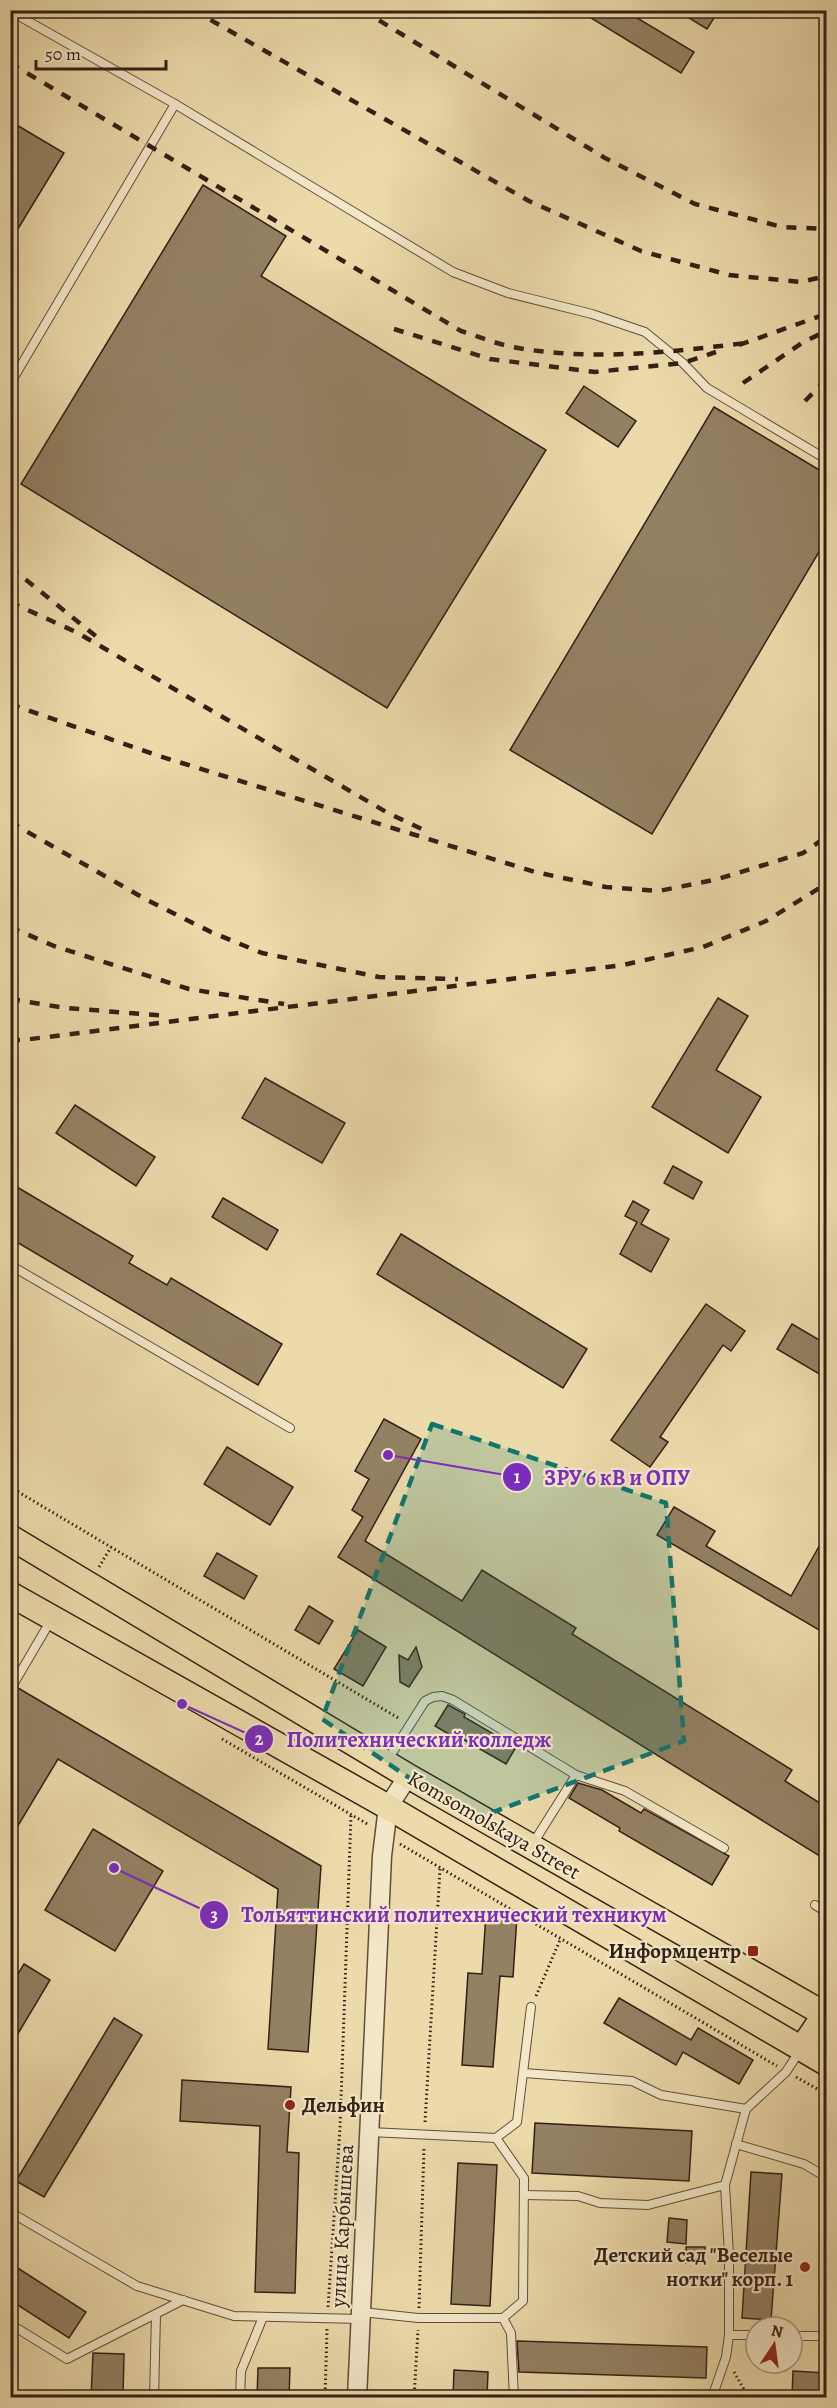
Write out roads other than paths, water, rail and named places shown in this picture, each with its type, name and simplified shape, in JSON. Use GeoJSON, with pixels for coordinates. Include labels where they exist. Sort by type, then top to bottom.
{"type":"FeatureCollection","features":[{"type":"Feature","properties":{"kind":"main road","name":"Komsomolskaya Street"},"geometry":{"type":"LineString","coordinates":[[10,1537],[408,1776],[826,2014]]}},
{"type":"Feature","properties":{"kind":"main road","name":"Komsomolskaya Street"},"geometry":{"type":"LineString","coordinates":[[10,1594],[388,1807],[826,2063]]}},
{"type":"Feature","properties":{"kind":"main road"},"geometry":{"type":"LineString","coordinates":[[802,2048],[826,2014]]}},
{"type":"Feature","properties":{"kind":"street","name":"улица Карбышева"},"geometry":{"type":"LineString","coordinates":[[357,2397],[382,1856],[388,1807],[408,1776]]}},
{"type":"Feature","properties":{"kind":"lane"},"geometry":{"type":"LineString","coordinates":[[10,11],[175,104],[453,272],[508,292],[592,314],[645,332],[683,363],[707,388],[826,459]]}},
{"type":"Feature","properties":{"kind":"lane"},"geometry":{"type":"LineString","coordinates":[[10,384],[175,104]]}},
{"type":"Feature","properties":{"kind":"lane"},"geometry":{"type":"LineString","coordinates":[[10,1265],[291,1428]]}},
{"type":"Feature","properties":{"kind":"lane"},"geometry":{"type":"LineString","coordinates":[[13,1685],[51,1618]]}},
{"type":"Feature","properties":{"kind":"lane"},"geometry":{"type":"LineString","coordinates":[[386,1762],[425,1701],[442,1696],[463,1705],[576,1775],[625,1791],[724,1848]]}},
{"type":"Feature","properties":{"kind":"lane"},"geometry":{"type":"LineString","coordinates":[[532,1846],[576,1775]]}},
{"type":"Feature","properties":{"kind":"lane"},"geometry":{"type":"LineString","coordinates":[[815,1905],[826,1912]]}},
{"type":"Feature","properties":{"kind":"lane"},"geometry":{"type":"LineString","coordinates":[[369,2132],[496,2138],[517,2122],[531,2007]]}},
{"type":"Feature","properties":{"kind":"lane"},"geometry":{"type":"LineString","coordinates":[[706,2397],[714,2392],[726,2357],[729,2334],[729,2255],[725,2185],[736,2144],[746,2109],[786,2072],[802,2048]]}},
{"type":"Feature","properties":{"kind":"lane"},"geometry":{"type":"LineString","coordinates":[[524,2073],[632,2081],[661,2095],[746,2109]]}},
{"type":"Feature","properties":{"kind":"lane"},"geometry":{"type":"LineString","coordinates":[[10,2212],[137,2286],[234,2316],[327,2318],[360,2315],[503,2318],[524,2301],[524,2178],[496,2138]]}},
{"type":"Feature","properties":{"kind":"lane"},"geometry":{"type":"LineString","coordinates":[[736,2144],[804,2164],[826,2177]]}},
{"type":"Feature","properties":{"kind":"lane"},"geometry":{"type":"LineString","coordinates":[[524,2195],[578,2196],[600,2203],[648,2205],[725,2185]]}},
{"type":"Feature","properties":{"kind":"lane"},"geometry":{"type":"LineString","coordinates":[[10,2324],[67,2359],[183,2300]]}},
{"type":"Feature","properties":{"kind":"lane"},"geometry":{"type":"LineString","coordinates":[[154,2397],[156,2314]]}},
{"type":"Feature","properties":{"kind":"lane"},"geometry":{"type":"LineString","coordinates":[[240,2397],[241,2371],[263,2317]]}},
{"type":"Feature","properties":{"kind":"lane"},"geometry":{"type":"LineString","coordinates":[[503,2318],[511,2333],[514,2397]]}},
{"type":"Feature","properties":{"kind":"lane"},"geometry":{"type":"LineString","coordinates":[[729,2334],[744,2335]]}},
{"type":"Feature","properties":{"kind":"lane"},"geometry":{"type":"LineString","coordinates":[[804,2336],[826,2336]]}},
{"type":"Feature","properties":{"kind":"railway"},"geometry":{"type":"LineString","coordinates":[[193,10],[529,201],[641,251],[729,275],[801,282],[826,276]]}},
{"type":"Feature","properties":{"kind":"railway"},"geometry":{"type":"LineString","coordinates":[[362,10],[605,158],[695,204],[782,227],[826,229]]}},
{"type":"Feature","properties":{"kind":"railway"},"geometry":{"type":"LineString","coordinates":[[10,63],[461,331],[511,347],[575,354],[632,354],[746,343]]}},
{"type":"Feature","properties":{"kind":"railway"},"geometry":{"type":"LineString","coordinates":[[739,345],[826,314]]}},
{"type":"Feature","properties":{"kind":"railway"},"geometry":{"type":"LineString","coordinates":[[394,329],[490,359],[595,372],[683,363],[716,352]]}},
{"type":"Feature","properties":{"kind":"railway"},"geometry":{"type":"LineString","coordinates":[[743,383],[802,343],[826,331]]}},
{"type":"Feature","properties":{"kind":"railway"},"geometry":{"type":"LineString","coordinates":[[805,401],[826,380]]}},
{"type":"Feature","properties":{"kind":"railway"},"geometry":{"type":"LineString","coordinates":[[10,567],[97,637]]}},
{"type":"Feature","properties":{"kind":"railway"},"geometry":{"type":"LineString","coordinates":[[10,602],[76,632],[388,813],[430,833]]}},
{"type":"Feature","properties":{"kind":"railway"},"geometry":{"type":"LineString","coordinates":[[10,704],[156,755],[535,872],[606,887],[659,891],[718,879],[803,853],[826,837]]}},
{"type":"Feature","properties":{"kind":"railway"},"geometry":{"type":"LineString","coordinates":[[10,822],[147,900],[211,932],[262,953],[379,977],[458,979]]}},
{"type":"Feature","properties":{"kind":"railway"},"geometry":{"type":"LineString","coordinates":[[10,1040],[623,965],[703,947],[766,921],[826,884]]}},
{"type":"Feature","properties":{"kind":"railway"},"geometry":{"type":"LineString","coordinates":[[10,927],[54,946],[189,989],[284,1004]]}},
{"type":"Feature","properties":{"kind":"railway"},"geometry":{"type":"LineString","coordinates":[[10,999],[66,1008],[168,1016]]}},
{"type":"Feature","properties":{"kind":"place","name":"ЗРУ 6 кВ и ОПУ"},"geometry":{"type":"Point","coordinates":[388,1455]}},
{"type":"Feature","properties":{"kind":"place","name":"Политехнический колледж"},"geometry":{"type":"Point","coordinates":[182,1704]}},
{"type":"Feature","properties":{"kind":"place","name":"Тольяттинский политехнический техникум"},"geometry":{"type":"Point","coordinates":[114,1868]}},
{"type":"Feature","properties":{"kind":"place","name":"Информцентр"},"geometry":{"type":"Point","coordinates":[753,1951]}},
{"type":"Feature","properties":{"kind":"place","name":"Дельфин"},"geometry":{"type":"Point","coordinates":[290,2105]}},
{"type":"Feature","properties":{"kind":"place","name":"Детский сад \"Веселые нотки\" корп. 1"},"geometry":{"type":"Point","coordinates":[805,2267]}}]}
